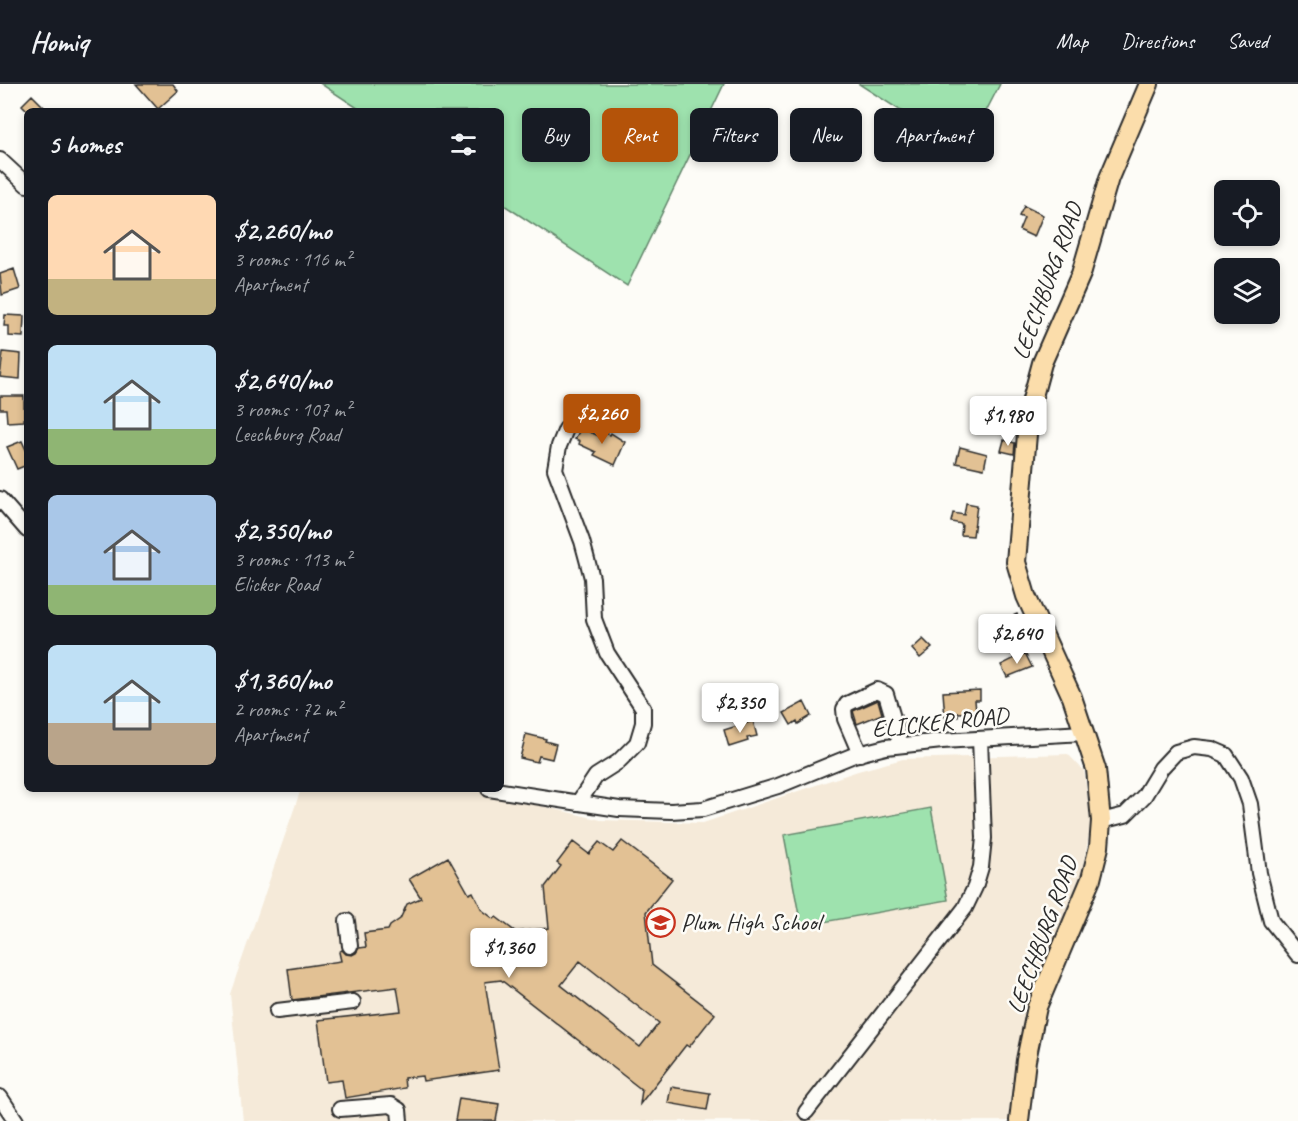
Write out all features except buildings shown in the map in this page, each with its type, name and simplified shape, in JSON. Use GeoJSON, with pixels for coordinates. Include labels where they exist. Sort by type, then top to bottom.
{"type":"FeatureCollection","features":[{"type":"Feature","properties":{"kind":"main road","name":"LEECHBURG ROAD"},"geometry":{"type":"LineString","coordinates":[[1019,1121],[1026,1060],[1037,1007],[1091,879],[1099,847],[1101,821],[1096,769],[1072,697],[1026,596],[1016,562],[1031,402],[1042,363],[1081,274],[1109,178],[1149,84]]}},
{"type":"Feature","properties":{"kind":"street"},"geometry":{"type":"LineString","coordinates":[[0,160],[24,182]]}},
{"type":"Feature","properties":{"kind":"street"},"geometry":{"type":"LineString","coordinates":[[566,429],[555,469],[582,541],[592,578],[594,619],[607,653],[643,708],[643,723],[637,743],[618,762],[596,776],[578,803]]}},
{"type":"Feature","properties":{"kind":"street"},"geometry":{"type":"LineString","coordinates":[[0,499],[24,527]]}},
{"type":"Feature","properties":{"kind":"street"},"geometry":{"type":"LineString","coordinates":[[860,754],[845,719],[844,709],[848,704],[877,690],[886,694],[901,746]]}},
{"type":"Feature","properties":{"kind":"street","name":"ELICKER ROAD"},"geometry":{"type":"LineString","coordinates":[[504,791],[619,809],[671,811],[703,808],[778,786],[860,754],[901,746],[980,738],[1084,733]]}},
{"type":"Feature","properties":{"kind":"street"},"geometry":{"type":"LineString","coordinates":[[806,1113],[965,908],[975,887],[981,867],[984,838],[980,738]]}},
{"type":"Feature","properties":{"kind":"street"},"geometry":{"type":"LineString","coordinates":[[1101,821],[1125,815],[1144,796],[1161,768],[1176,752],[1194,747],[1212,749],[1226,755],[1241,778],[1250,804],[1258,873],[1271,921],[1298,955]]}},
{"type":"Feature","properties":{"kind":"street"},"geometry":{"type":"LineString","coordinates":[[347,921],[350,946]]}},
{"type":"Feature","properties":{"kind":"street"},"geometry":{"type":"LineString","coordinates":[[277,1011],[353,1002]]}},
{"type":"Feature","properties":{"kind":"street"},"geometry":{"type":"LineString","coordinates":[[0,1097],[16,1121]]}},
{"type":"Feature","properties":{"kind":"street"},"geometry":{"type":"LineString","coordinates":[[340,1109],[391,1105],[399,1110],[400,1121]]}},
{"type":"Feature","properties":{"kind":"shaded area","name":"Plum High School"},"geometry":{"type":"Polygon","coordinates":[[[1068,754],[1084,771],[1091,825],[1080,881],[1023,1024],[1011,1121],[243,1121],[230,994],[300,792],[483,792],[601,820],[703,823],[858,771],[903,759],[1068,754]]]}},
{"type":"Feature","properties":{"kind":"green space"},"geometry":{"type":"Polygon","coordinates":[[[321,84],[724,84],[712,108],[690,108],[690,155],[627,286],[504,205],[504,108],[357,108],[321,84]]]}},
{"type":"Feature","properties":{"kind":"green space"},"geometry":{"type":"Polygon","coordinates":[[[859,84],[1000,84],[988,108],[896,108],[859,84]]]}},
{"type":"Feature","properties":{"kind":"green space"},"geometry":{"type":"Polygon","coordinates":[[[931,808],[948,900],[801,926],[784,835],[931,808]]]}},
{"type":"Feature","properties":{"kind":"place","name":"Plum High School"},"geometry":{"type":"Point","coordinates":[660,922]}}]}
